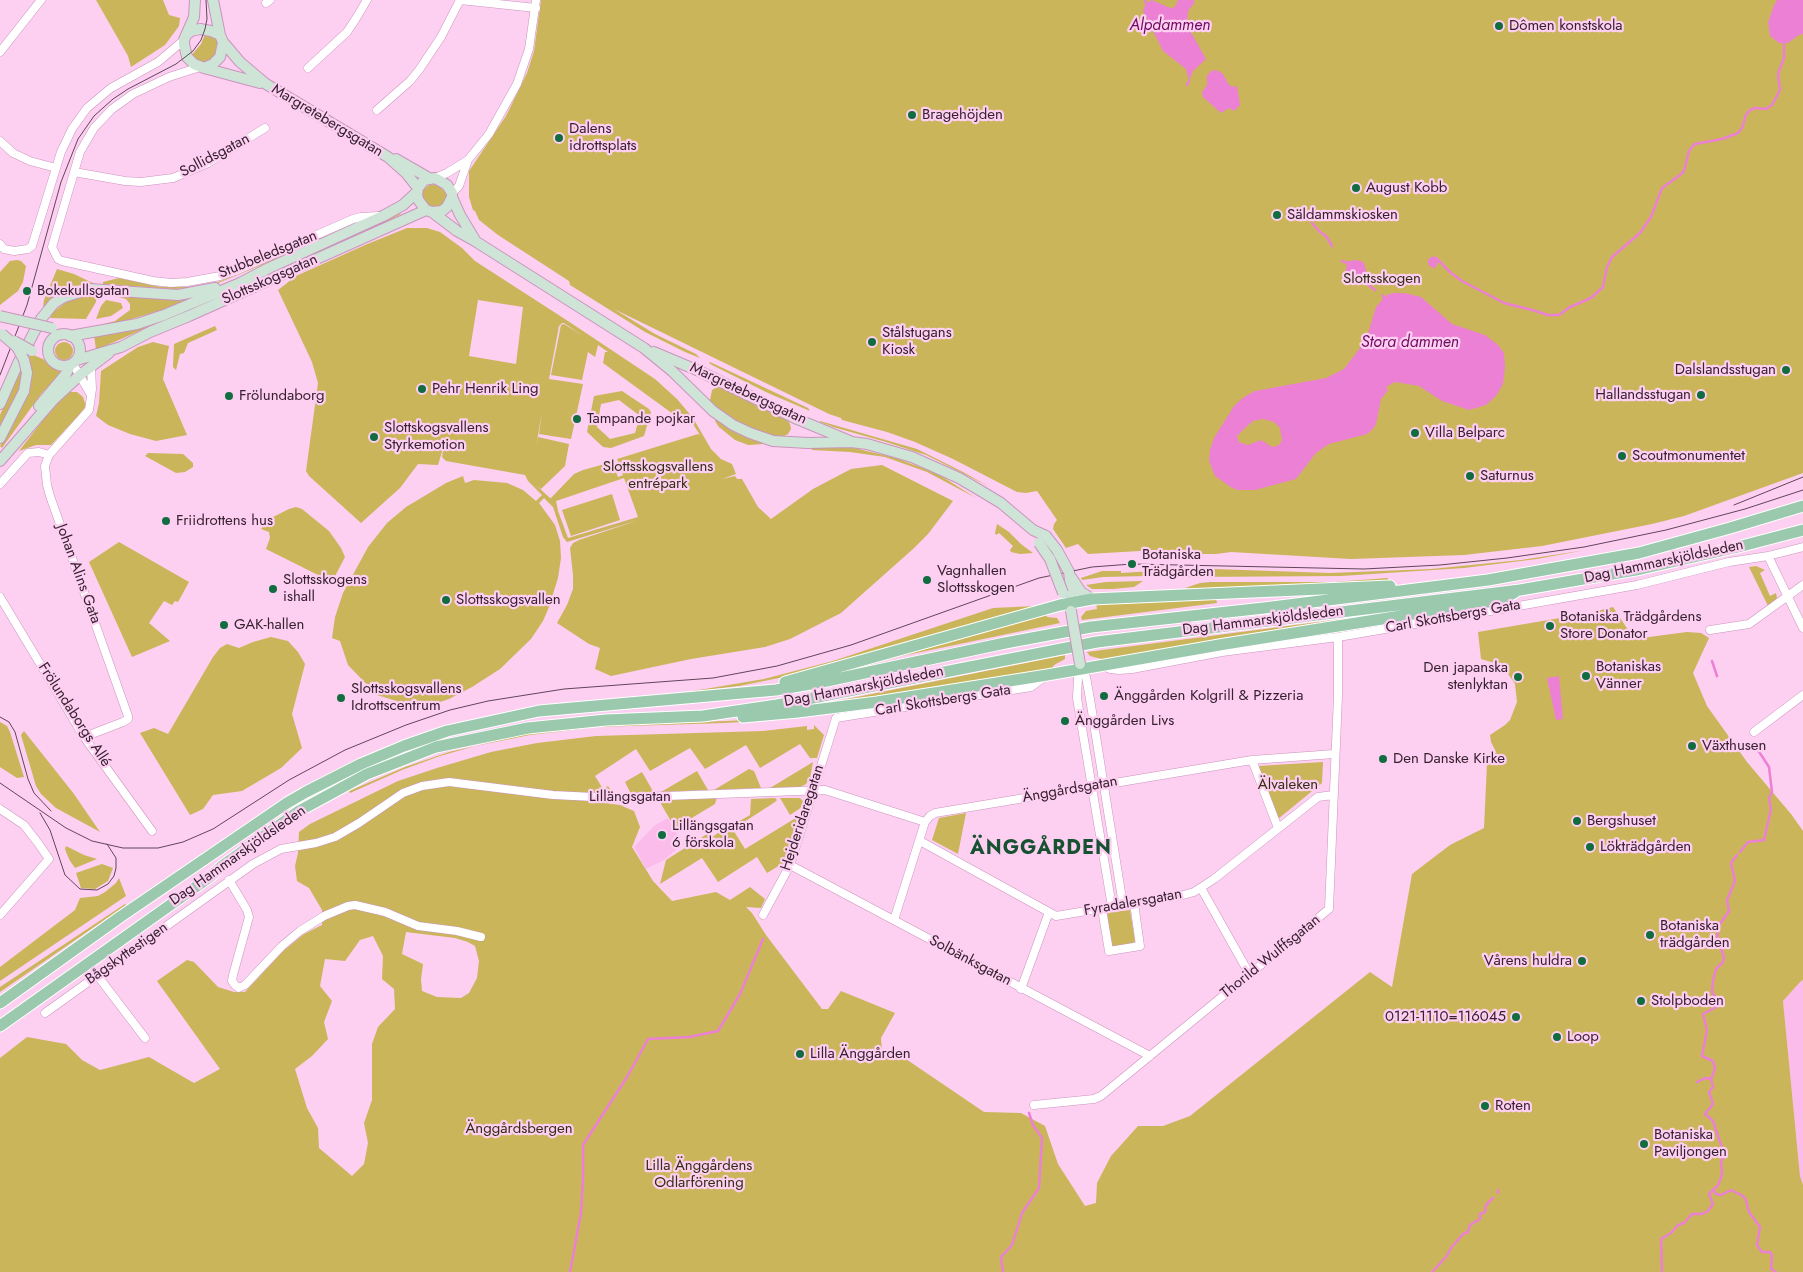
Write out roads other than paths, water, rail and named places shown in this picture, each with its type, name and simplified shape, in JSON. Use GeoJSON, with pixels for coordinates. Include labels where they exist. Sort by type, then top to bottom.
{"type":"FeatureCollection","features":[{"type":"Feature","properties":{"kind":"main road"},"geometry":{"type":"LineString","coordinates":[[195,0],[194,17],[184,44],[187,57],[202,68],[213,64],[220,57],[222,38],[213,0]]}},
{"type":"Feature","properties":{"kind":"main road"},"geometry":{"type":"LineString","coordinates":[[185,38],[191,31],[200,29],[212,31],[222,38]]}},
{"type":"Feature","properties":{"kind":"main road","name":"Margretebergsgatan"},"geometry":{"type":"LineString","coordinates":[[222,38],[240,62],[266,84],[388,157],[402,168],[418,190],[419,202],[429,211],[457,231],[475,240],[644,348],[672,371],[713,411],[743,430],[773,441],[867,444],[912,457],[959,478],[1001,503],[1057,550],[1068,572],[1070,590],[1065,599],[1070,607],[1080,666]]}},
{"type":"Feature","properties":{"kind":"main road","name":"Margretebergsgatan"},"geometry":{"type":"LineString","coordinates":[[202,68],[266,84]]}},
{"type":"Feature","properties":{"kind":"main road","name":"Margretebergsgatan"},"geometry":{"type":"LineString","coordinates":[[388,157],[397,159],[432,178],[444,182],[475,240]]}},
{"type":"Feature","properties":{"kind":"main road"},"geometry":{"type":"LineString","coordinates":[[418,190],[424,180],[432,178]]}},
{"type":"Feature","properties":{"kind":"main road","name":"Slottsskogsgatan"},"geometry":{"type":"LineString","coordinates":[[67,335],[114,329],[147,321],[240,283],[383,216],[403,205],[418,190]]}},
{"type":"Feature","properties":{"kind":"main road"},"geometry":{"type":"LineString","coordinates":[[429,211],[442,210],[447,207],[452,195]]}},
{"type":"Feature","properties":{"kind":"main road","name":"Slottsskogsgatan"},"geometry":{"type":"LineString","coordinates":[[73,363],[114,350],[150,332],[429,211]]}},
{"type":"Feature","properties":{"kind":"main road","name":"Slottsskogsgatan"},"geometry":{"type":"LineString","coordinates":[[0,404],[19,361],[41,319],[54,304],[64,297],[82,290],[100,289],[178,295],[206,290],[250,277]]}},
{"type":"Feature","properties":{"kind":"main road"},"geometry":{"type":"LineString","coordinates":[[0,316],[52,328],[75,339],[79,345],[80,353],[66,374],[0,456]]}},
{"type":"Feature","properties":{"kind":"main road"},"geometry":{"type":"LineString","coordinates":[[1,333],[32,351],[50,357],[59,365],[73,363]]}},
{"type":"Feature","properties":{"kind":"main road"},"geometry":{"type":"LineString","coordinates":[[0,438],[24,391],[27,372],[24,360],[16,347],[1,333]]}},
{"type":"Feature","properties":{"kind":"main road"},"geometry":{"type":"LineString","coordinates":[[50,357],[50,343],[55,338],[67,335]]}},
{"type":"Feature","properties":{"kind":"main road","name":"Margretebergsgatan"},"geometry":{"type":"LineString","coordinates":[[644,348],[851,442]]}},
{"type":"Feature","properties":{"kind":"main road","name":"Slottsskogsgatan"},"geometry":{"type":"LineString","coordinates":[[0,461],[47,406],[80,375],[114,350]]}},
{"type":"Feature","properties":{"kind":"main road","name":"Dag Hammarskjöldsleden"},"geometry":{"type":"LineString","coordinates":[[0,1003],[226,844],[288,803],[361,764],[404,746],[448,731],[539,711],[739,694],[822,682],[1005,643],[1091,628],[1488,580],[1639,552],[1803,506]]}},
{"type":"Feature","properties":{"kind":"main road","name":"Dag Hammarskjöldsleden"},"geometry":{"type":"LineString","coordinates":[[0,1026],[299,811],[367,774],[436,747],[528,728],[606,720],[703,716],[777,705],[1097,642],[1520,590],[1641,569],[1803,530]]}},
{"type":"Feature","properties":{"kind":"main road","name":"Margretebergsgatan"},"geometry":{"type":"LineString","coordinates":[[1043,539],[1050,560],[1070,590]]}},
{"type":"Feature","properties":{"kind":"main road"},"geometry":{"type":"LineString","coordinates":[[739,694],[1070,607],[1092,599],[1369,586],[1436,586]]}},
{"type":"Feature","properties":{"kind":"main road"},"geometry":{"type":"LineString","coordinates":[[1070,590],[1082,592],[1092,599]]}},
{"type":"Feature","properties":{"kind":"main road"},"geometry":{"type":"LineString","coordinates":[[703,716],[747,717],[798,712],[1047,675],[1080,666],[1102,665],[1501,600],[1520,590]]}},
{"type":"Feature","properties":{"kind":"main road"},"geometry":{"type":"LineString","coordinates":[[0,997],[26,984]]}},
{"type":"Feature","properties":{"kind":"street"},"geometry":{"type":"LineString","coordinates":[[0,52],[41,0]]}},
{"type":"Feature","properties":{"kind":"street"},"geometry":{"type":"LineString","coordinates":[[308,68],[352,25],[367,0]]}},
{"type":"Feature","properties":{"kind":"street"},"geometry":{"type":"LineString","coordinates":[[377,110],[420,70],[441,37],[460,0],[536,4],[529,49],[517,84],[489,134],[468,160],[447,173],[432,178]]}},
{"type":"Feature","properties":{"kind":"street"},"geometry":{"type":"LineString","coordinates":[[0,244],[4,249],[14,251],[28,249],[33,243],[66,140],[77,121],[88,108],[108,90],[158,62],[185,38]]}},
{"type":"Feature","properties":{"kind":"street"},"geometry":{"type":"LineString","coordinates":[[74,172],[80,152],[88,136],[112,108],[154,83],[202,68]]}},
{"type":"Feature","properties":{"kind":"street","name":"Sollidsgatan"},"geometry":{"type":"LineString","coordinates":[[74,172],[124,181],[141,182],[173,178],[209,162],[265,128]]}},
{"type":"Feature","properties":{"kind":"street"},"geometry":{"type":"LineString","coordinates":[[0,141],[13,153],[56,168]]}},
{"type":"Feature","properties":{"kind":"street"},"geometry":{"type":"LineString","coordinates":[[452,195],[459,186],[468,160]]}},
{"type":"Feature","properties":{"kind":"street","name":"Stubbeledsgatan"},"geometry":{"type":"LineString","coordinates":[[74,172],[52,247],[55,255],[62,261],[158,282],[188,282],[208,279],[235,271],[353,219],[383,216]]}},
{"type":"Feature","properties":{"kind":"street"},"geometry":{"type":"LineString","coordinates":[[73,363],[91,395]]}},
{"type":"Feature","properties":{"kind":"street"},"geometry":{"type":"LineString","coordinates":[[0,484],[28,453],[39,452],[49,455],[87,414],[92,389],[91,367]]}},
{"type":"Feature","properties":{"kind":"street","name":"Johan Alins Gata"},"geometry":{"type":"LineString","coordinates":[[49,455],[45,466],[46,486],[128,716],[128,719],[123,722],[84,737]]}},
{"type":"Feature","properties":{"kind":"street","name":"Carl Skottsbergs Gata"},"geometry":{"type":"LineString","coordinates":[[1102,665],[1110,669],[1132,669],[1222,652],[1338,637],[1637,585],[1730,562],[1768,556],[1803,547]]}},
{"type":"Feature","properties":{"kind":"street"},"geometry":{"type":"LineString","coordinates":[[1768,556],[1803,628]]}},
{"type":"Feature","properties":{"kind":"street"},"geometry":{"type":"LineString","coordinates":[[1710,630],[1749,624],[1803,586]]}},
{"type":"Feature","properties":{"kind":"street","name":"Frölundaborgs Allé"},"geometry":{"type":"LineString","coordinates":[[0,596],[84,737],[152,831]]}},
{"type":"Feature","properties":{"kind":"street","name":"Thorild Wulffsgatan"},"geometry":{"type":"LineString","coordinates":[[1034,1105],[1094,1099],[1101,1096],[1329,909],[1334,754],[1338,696],[1338,637]]}},
{"type":"Feature","properties":{"kind":"street"},"geometry":{"type":"LineString","coordinates":[[1080,666],[1086,677],[1123,905]]}},
{"type":"Feature","properties":{"kind":"street"},"geometry":{"type":"LineString","coordinates":[[1080,666],[1076,698],[1112,907]]}},
{"type":"Feature","properties":{"kind":"street","name":"Carl Skottsbergs Gata"},"geometry":{"type":"LineString","coordinates":[[836,718],[1031,687],[1047,675]]}},
{"type":"Feature","properties":{"kind":"street"},"geometry":{"type":"LineString","coordinates":[[1754,732],[1803,695]]}},
{"type":"Feature","properties":{"kind":"street","name":"Hejderidaregatan"},"geometry":{"type":"LineString","coordinates":[[763,915],[790,866],[836,718]]}},
{"type":"Feature","properties":{"kind":"street"},"geometry":{"type":"LineString","coordinates":[[1082,735],[1096,733]]}},
{"type":"Feature","properties":{"kind":"street","name":"Änggårdsgatan"},"geometry":{"type":"LineString","coordinates":[[925,822],[935,813],[1104,784],[1252,760],[1334,754]]}},
{"type":"Feature","properties":{"kind":"street"},"geometry":{"type":"LineString","coordinates":[[1252,760],[1278,828]]}},
{"type":"Feature","properties":{"kind":"street","name":"Lillängsgatan"},"geometry":{"type":"LineString","coordinates":[[449,782],[553,795],[614,798],[711,796],[813,790]]}},
{"type":"Feature","properties":{"kind":"street","name":"Bågskyttestigen"},"geometry":{"type":"LineString","coordinates":[[45,1013],[253,864],[281,849],[316,843],[335,837],[409,791],[422,786],[449,782]]}},
{"type":"Feature","properties":{"kind":"street"},"geometry":{"type":"LineString","coordinates":[[813,790],[825,790],[925,822],[894,920]]}},
{"type":"Feature","properties":{"kind":"street","name":"Fyradalersgatan"},"geometry":{"type":"LineString","coordinates":[[920,841],[1056,916],[1184,895],[1201,888],[1318,797],[1333,795]]}},
{"type":"Feature","properties":{"kind":"street"},"geometry":{"type":"LineString","coordinates":[[0,809],[24,825],[48,859],[0,915]]}},
{"type":"Feature","properties":{"kind":"street"},"geometry":{"type":"LineString","coordinates":[[1102,846],[1112,844]]}},
{"type":"Feature","properties":{"kind":"street","name":"Solbänksgatan"},"geometry":{"type":"LineString","coordinates":[[790,866],[1150,1056]]}},
{"type":"Feature","properties":{"kind":"street"},"geometry":{"type":"LineString","coordinates":[[229,880],[247,910],[249,917],[232,981],[240,988],[282,946],[300,931],[324,916],[348,906],[385,912],[418,926],[481,937]]}},
{"type":"Feature","properties":{"kind":"street"},"geometry":{"type":"LineString","coordinates":[[1201,888],[1250,975]]}},
{"type":"Feature","properties":{"kind":"street"},"geometry":{"type":"LineString","coordinates":[[1102,909],[1110,951],[1140,946],[1134,903]]}},
{"type":"Feature","properties":{"kind":"street"},"geometry":{"type":"LineString","coordinates":[[1021,989],[1049,912]]}},
{"type":"Feature","properties":{"kind":"street"},"geometry":{"type":"LineString","coordinates":[[97,975],[145,1038]]}},
{"type":"Feature","properties":{"kind":"water","name":"Alpdammen"},"geometry":{"type":"Polygon","coordinates":[[[1152,0],[1170,8],[1175,7],[1178,0],[1193,0],[1195,2],[1188,11],[1187,25],[1206,59],[1193,71],[1189,81],[1186,69],[1163,51],[1143,11],[1146,3],[1152,0]]]}},
{"type":"Feature","properties":{"kind":"water"},"geometry":{"type":"Polygon","coordinates":[[[1777,0],[1803,0],[1803,34],[1788,43],[1779,43],[1770,36],[1768,22],[1777,0]]]}},
{"type":"Feature","properties":{"kind":"water"},"geometry":{"type":"Polygon","coordinates":[[[1213,70],[1223,74],[1229,85],[1237,86],[1240,105],[1234,111],[1229,108],[1221,113],[1203,97],[1202,92],[1207,85],[1207,75],[1213,70]]]}},
{"type":"Feature","properties":{"kind":"water"},"geometry":{"type":"Polygon","coordinates":[[[1354,260],[1364,263],[1367,274],[1364,280],[1356,285],[1348,282],[1344,277],[1348,261],[1354,260]]]}},
{"type":"Feature","properties":{"kind":"water","name":"Stora dammen"},"geometry":{"type":"Polygon","coordinates":[[[1392,293],[1404,293],[1421,297],[1452,324],[1485,335],[1498,345],[1504,353],[1505,367],[1503,384],[1496,396],[1486,405],[1469,410],[1442,401],[1419,386],[1395,382],[1386,387],[1388,390],[1381,399],[1376,424],[1373,429],[1367,434],[1329,444],[1316,453],[1296,479],[1255,490],[1238,490],[1215,476],[1209,461],[1210,450],[1214,438],[1234,406],[1244,397],[1255,391],[1326,378],[1344,369],[1366,340],[1376,307],[1383,299],[1381,295],[1385,296],[1392,293]],[[1263,419],[1253,421],[1237,436],[1239,442],[1248,445],[1261,440],[1272,447],[1279,445],[1282,440],[1280,428],[1274,422],[1263,419]]]}},
{"type":"Feature","properties":{"kind":"water"},"geometry":{"type":"Polygon","coordinates":[[[1559,676],[1563,719],[1556,720],[1547,678],[1559,676]]]}},
{"type":"Feature","properties":{"kind":"waterway"},"geometry":{"type":"LineString","coordinates":[[1433,262],[1433,264],[1432,263],[1433,260],[1437,262],[1434,267],[1430,265],[1429,261],[1432,258],[1436,258],[1462,281],[1504,303],[1548,315],[1559,315],[1570,307],[1591,298],[1603,287],[1607,267],[1612,257],[1640,233],[1651,217],[1662,188],[1684,171],[1689,151],[1692,147],[1695,144],[1722,139],[1738,133],[1750,110],[1755,108],[1766,109],[1772,105],[1780,90],[1778,74],[1784,58],[1784,43]]}},
{"type":"Feature","properties":{"kind":"waterway"},"geometry":{"type":"LineString","coordinates":[[1187,85],[1189,81]]}},
{"type":"Feature","properties":{"kind":"waterway"},"geometry":{"type":"LineString","coordinates":[[1312,223],[1326,236],[1332,246]]}},
{"type":"Feature","properties":{"kind":"waterway"},"geometry":{"type":"LineString","coordinates":[[1342,261],[1347,263]]}},
{"type":"Feature","properties":{"kind":"waterway"},"geometry":{"type":"LineString","coordinates":[[1363,281],[1375,290]]}},
{"type":"Feature","properties":{"kind":"waterway"},"geometry":{"type":"LineString","coordinates":[[1712,661],[1717,676]]}},
{"type":"Feature","properties":{"kind":"waterway"},"geometry":{"type":"LineString","coordinates":[[1740,852],[1748,842],[1764,840],[1771,809],[1769,798],[1772,792],[1769,767],[1754,744]]}},
{"type":"Feature","properties":{"kind":"waterway"},"geometry":{"type":"LineString","coordinates":[[1662,1272],[1661,1239],[1671,1233],[1678,1225],[1684,1223],[1692,1214],[1702,1214],[1708,1211],[1713,1204],[1709,1194],[1718,1185],[1722,1175],[1721,1161],[1726,1154],[1713,1121],[1705,1114],[1713,1104],[1709,1092],[1713,1087],[1711,1079],[1715,1069],[1713,1061],[1702,1056],[1707,1030],[1703,1014],[1720,1005],[1712,992],[1716,969],[1723,962],[1724,957],[1717,937],[1720,924],[1729,911],[1727,900],[1735,881],[1731,863],[1737,855]]}},
{"type":"Feature","properties":{"kind":"waterway"},"geometry":{"type":"LineString","coordinates":[[570,1272],[581,1213],[583,1145],[627,1077],[648,1039],[689,1037],[718,1031],[740,994],[763,939]]}},
{"type":"Feature","properties":{"kind":"waterway"},"geometry":{"type":"LineString","coordinates":[[1697,1082],[1705,1078],[1711,1079]]}},
{"type":"Feature","properties":{"kind":"waterway"},"geometry":{"type":"LineString","coordinates":[[1003,1272],[1001,1257],[1012,1245],[1022,1213],[1039,1188],[1042,1138],[1033,1125],[1029,1113]]}},
{"type":"Feature","properties":{"kind":"waterway"},"geometry":{"type":"LineString","coordinates":[[1713,1190],[1716,1194],[1721,1195],[1731,1190],[1743,1196],[1749,1212],[1760,1227],[1757,1245],[1762,1252],[1770,1252],[1772,1255],[1771,1269],[1776,1272]]}},
{"type":"Feature","properties":{"kind":"waterway"},"geometry":{"type":"LineString","coordinates":[[1432,1272],[1463,1234],[1468,1232],[1470,1225],[1480,1219],[1480,1214],[1485,1212],[1486,1205],[1493,1198]]}},
{"type":"Feature","properties":{"kind":"tram line"},"geometry":{"type":"LineString","coordinates":[[0,375],[27,305],[61,182],[78,139],[94,116],[113,99],[176,64],[193,51],[201,40],[205,29],[207,19],[206,0]]}},
{"type":"Feature","properties":{"kind":"tram line"},"geometry":{"type":"LineString","coordinates":[[1734,505],[1803,477]]}},
{"type":"Feature","properties":{"kind":"tram line"},"geometry":{"type":"LineString","coordinates":[[0,783],[66,828],[92,841],[123,848],[158,848],[183,842],[213,829],[289,780],[345,750],[406,725],[450,710],[488,701],[564,689],[713,678],[777,666],[851,645],[1039,578],[1092,567],[1132,564],[1364,569],[1440,565],[1507,558],[1584,547],[1666,530],[1745,509],[1803,490]]}},
{"type":"Feature","properties":{"kind":"tram line"},"geometry":{"type":"LineString","coordinates":[[0,717],[9,722],[15,732],[28,779],[34,793],[51,811]]}},
{"type":"Feature","properties":{"kind":"tram line"},"geometry":{"type":"LineString","coordinates":[[40,813],[50,830],[65,875],[80,889],[97,890],[108,884],[114,876],[116,858],[107,844]]}},
{"type":"Feature","properties":{"kind":"place","name":"Dômen konstskola"},"geometry":{"type":"Point","coordinates":[1499,26]}},
{"type":"Feature","properties":{"kind":"place","name":"Bragehöjden"},"geometry":{"type":"Point","coordinates":[912,115]}},
{"type":"Feature","properties":{"kind":"place","name":"Dalens idrottsplats"},"geometry":{"type":"Point","coordinates":[559,138]}},
{"type":"Feature","properties":{"kind":"place","name":"August Kobb"},"geometry":{"type":"Point","coordinates":[1356,188]}},
{"type":"Feature","properties":{"kind":"place","name":"Säldammskiosken"},"geometry":{"type":"Point","coordinates":[1277,215]}},
{"type":"Feature","properties":{"kind":"place","name":"Bokekullsgatan"},"geometry":{"type":"Point","coordinates":[27,291]}},
{"type":"Feature","properties":{"kind":"place","name":"Stålstugans Kiosk"},"geometry":{"type":"Point","coordinates":[872,342]}},
{"type":"Feature","properties":{"kind":"place","name":"Dalslandsstugan"},"geometry":{"type":"Point","coordinates":[1786,370]}},
{"type":"Feature","properties":{"kind":"place","name":"Pehr Henrik Ling"},"geometry":{"type":"Point","coordinates":[422,389]}},
{"type":"Feature","properties":{"kind":"place","name":"Hallandsstugan"},"geometry":{"type":"Point","coordinates":[1701,395]}},
{"type":"Feature","properties":{"kind":"place","name":"Frölundaborg"},"geometry":{"type":"Point","coordinates":[229,396]}},
{"type":"Feature","properties":{"kind":"place","name":"Tampande pojkar"},"geometry":{"type":"Point","coordinates":[577,419]}},
{"type":"Feature","properties":{"kind":"place","name":"Villa Belparc"},"geometry":{"type":"Point","coordinates":[1415,433]}},
{"type":"Feature","properties":{"kind":"place","name":"Slottskogsvallens Styrkemotion"},"geometry":{"type":"Point","coordinates":[374,437]}},
{"type":"Feature","properties":{"kind":"place","name":"Scoutmonumentet"},"geometry":{"type":"Point","coordinates":[1622,456]}},
{"type":"Feature","properties":{"kind":"place","name":"Saturnus"},"geometry":{"type":"Point","coordinates":[1470,476]}},
{"type":"Feature","properties":{"kind":"place","name":"Friidrottens hus"},"geometry":{"type":"Point","coordinates":[166,521]}},
{"type":"Feature","properties":{"kind":"place","name":"Botaniska Trädgården"},"geometry":{"type":"Point","coordinates":[1132,564]}},
{"type":"Feature","properties":{"kind":"place","name":"Vagnhallen Slottsskogen"},"geometry":{"type":"Point","coordinates":[927,580]}},
{"type":"Feature","properties":{"kind":"place","name":"Slottsskogens ishall"},"geometry":{"type":"Point","coordinates":[273,589]}},
{"type":"Feature","properties":{"kind":"place","name":"Slottsskogsvallen"},"geometry":{"type":"Point","coordinates":[446,600]}},
{"type":"Feature","properties":{"kind":"place","name":"GAK-hallen"},"geometry":{"type":"Point","coordinates":[224,625]}},
{"type":"Feature","properties":{"kind":"place","name":"Botaniska Trädgårdens Store Donator"},"geometry":{"type":"Point","coordinates":[1550,626]}},
{"type":"Feature","properties":{"kind":"place","name":"Botaniskas Vänner"},"geometry":{"type":"Point","coordinates":[1586,676]}},
{"type":"Feature","properties":{"kind":"place","name":"Den japanska stenlyktan"},"geometry":{"type":"Point","coordinates":[1518,677]}},
{"type":"Feature","properties":{"kind":"place","name":"Änggården Kolgrill & Pizzeria"},"geometry":{"type":"Point","coordinates":[1104,696]}},
{"type":"Feature","properties":{"kind":"place","name":"Slottsskogsvallens Idrottscentrum"},"geometry":{"type":"Point","coordinates":[341,698]}},
{"type":"Feature","properties":{"kind":"place","name":"Änggården Livs"},"geometry":{"type":"Point","coordinates":[1065,721]}},
{"type":"Feature","properties":{"kind":"place","name":"Växthusen"},"geometry":{"type":"Point","coordinates":[1692,746]}},
{"type":"Feature","properties":{"kind":"place","name":"Den Danske Kirke"},"geometry":{"type":"Point","coordinates":[1383,759]}},
{"type":"Feature","properties":{"kind":"place","name":"Bergshuset"},"geometry":{"type":"Point","coordinates":[1577,821]}},
{"type":"Feature","properties":{"kind":"place","name":"Lillängsgatan 6 förskola"},"geometry":{"type":"Point","coordinates":[662,835]}},
{"type":"Feature","properties":{"kind":"place","name":"Lökträdgården"},"geometry":{"type":"Point","coordinates":[1590,847]}},
{"type":"Feature","properties":{"kind":"place","name":"Botaniska trädgården"},"geometry":{"type":"Point","coordinates":[1650,935]}},
{"type":"Feature","properties":{"kind":"place","name":"Vårens huldra"},"geometry":{"type":"Point","coordinates":[1582,961]}},
{"type":"Feature","properties":{"kind":"place","name":"Stolpboden"},"geometry":{"type":"Point","coordinates":[1641,1001]}},
{"type":"Feature","properties":{"kind":"place","name":"0121-1110=116045"},"geometry":{"type":"Point","coordinates":[1516,1017]}},
{"type":"Feature","properties":{"kind":"place","name":"Loop"},"geometry":{"type":"Point","coordinates":[1557,1037]}},
{"type":"Feature","properties":{"kind":"place","name":"Lilla Änggården"},"geometry":{"type":"Point","coordinates":[800,1054]}},
{"type":"Feature","properties":{"kind":"place","name":"Roten"},"geometry":{"type":"Point","coordinates":[1485,1106]}},
{"type":"Feature","properties":{"kind":"place","name":"Botaniska Paviljongen"},"geometry":{"type":"Point","coordinates":[1644,1144]}},
{"type":"Feature","properties":{"kind":"district","name":"ÄNGGÅRDEN"},"geometry":{"type":"Point","coordinates":[1041,849]}},
{"type":"Feature","properties":{"kind":"park label","name":"Slottsskogen"},"geometry":{"type":"Point","coordinates":[1382,279]}},
{"type":"Feature","properties":{"kind":"park label","name":"Slottsskogsvallens entrépark"},"geometry":{"type":"Point","coordinates":[658,476]}},
{"type":"Feature","properties":{"kind":"park label","name":"Älvaleken"},"geometry":{"type":"Point","coordinates":[1288,785]}},
{"type":"Feature","properties":{"kind":"park label","name":"Änggårdsbergen"},"geometry":{"type":"Point","coordinates":[519,1129]}},
{"type":"Feature","properties":{"kind":"park label","name":"Lilla Änggårdens Odlarförening"},"geometry":{"type":"Point","coordinates":[699,1174]}}]}
